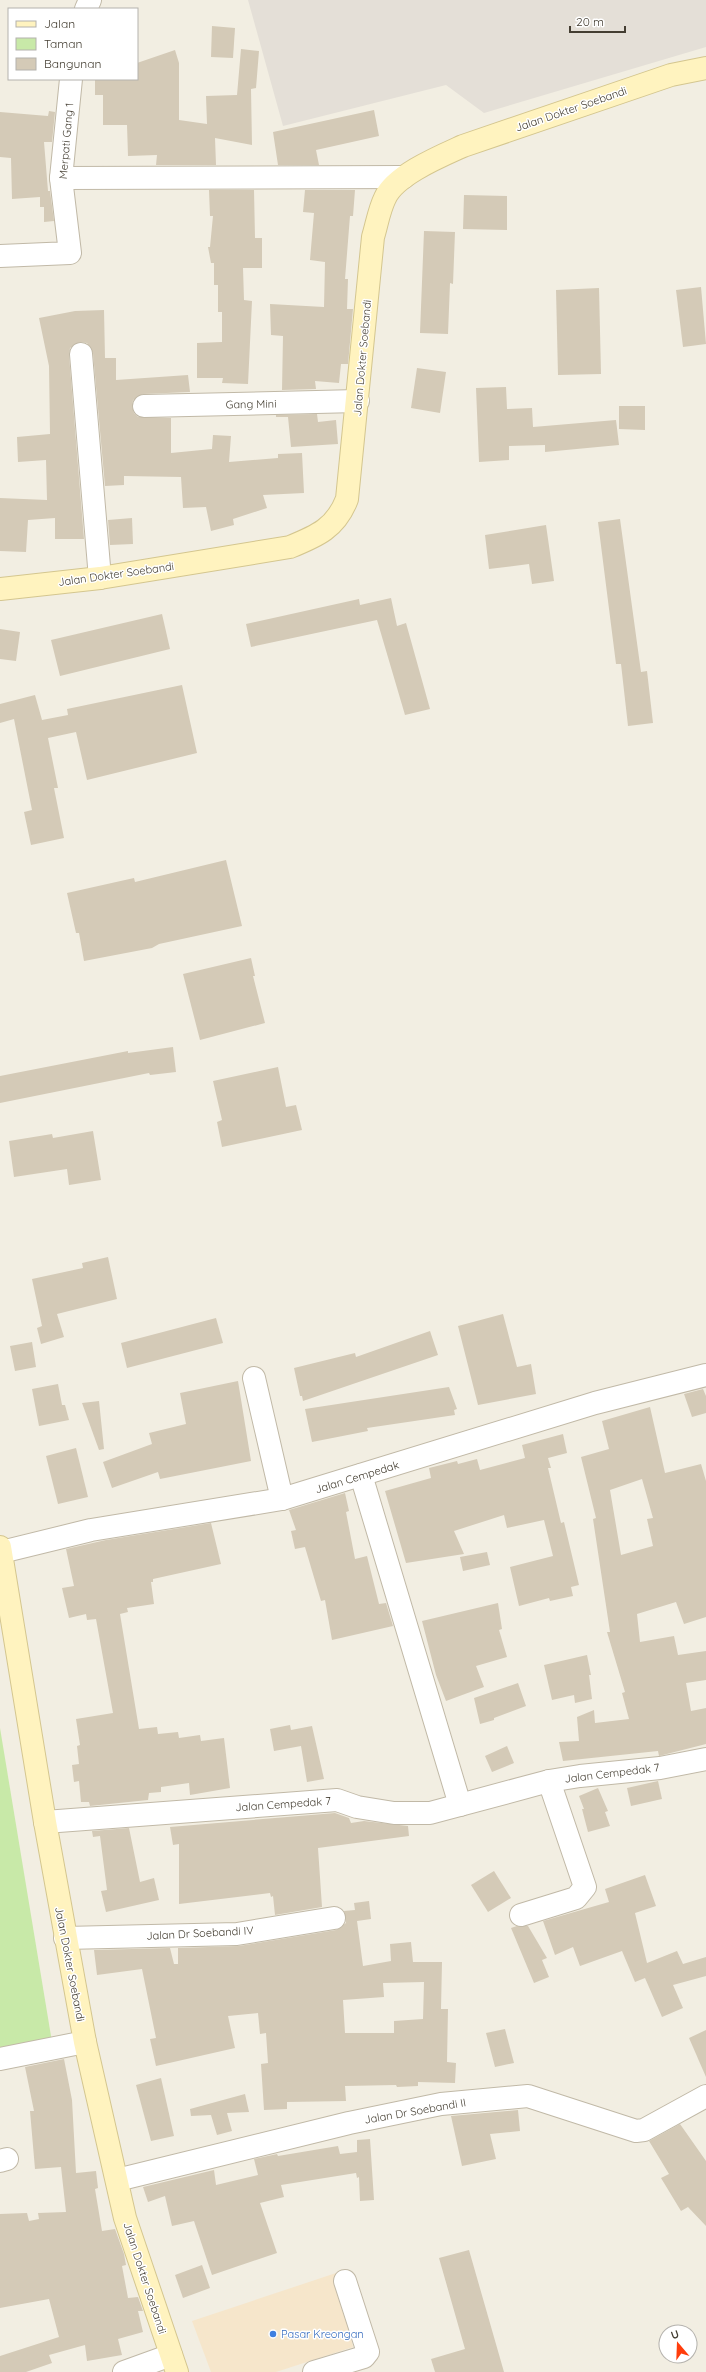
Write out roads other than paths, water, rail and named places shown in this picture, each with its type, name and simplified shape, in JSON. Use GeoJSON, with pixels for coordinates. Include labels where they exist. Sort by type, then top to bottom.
{"type":"FeatureCollection","features":[{"type":"Feature","properties":{"kind":"main road","name":"Jalan Dokter Soebandi"},"geometry":{"type":"LineString","coordinates":[[0,589],[100,578],[290,547],[318,535],[340,515],[347,499],[358,401],[373,237],[385,197],[404,177],[432,160],[463,146],[671,75],[706,68]]}},
{"type":"Feature","properties":{"kind":"main road","name":"Jalan Dokter Soebandi"},"geometry":{"type":"LineString","coordinates":[[0,1549],[45,1822],[85,2042],[125,2218],[174,2363]]}},
{"type":"Feature","properties":{"kind":"street","name":"Merpati Gang 1"},"geometry":{"type":"LineString","coordinates":[[0,256],[70,252],[61,178],[71,80]]}},
{"type":"Feature","properties":{"kind":"street"},"geometry":{"type":"LineString","coordinates":[[61,178],[404,177]]}},
{"type":"Feature","properties":{"kind":"street"},"geometry":{"type":"LineString","coordinates":[[82,354],[100,578]]}},
{"type":"Feature","properties":{"kind":"street","name":"Gang Mini"},"geometry":{"type":"LineString","coordinates":[[144,406],[358,401]]}},
{"type":"Feature","properties":{"kind":"street","name":"Jalan Cempedak"},"geometry":{"type":"LineString","coordinates":[[0,1549],[91,1530],[282,1500],[595,1404],[706,1375]]}},
{"type":"Feature","properties":{"kind":"street"},"geometry":{"type":"LineString","coordinates":[[254,1378],[282,1500]]}},
{"type":"Feature","properties":{"kind":"street"},"geometry":{"type":"LineString","coordinates":[[361,1475],[460,1805]]}},
{"type":"Feature","properties":{"kind":"street","name":"Jalan Cempedak 7"},"geometry":{"type":"LineString","coordinates":[[45,1822],[337,1800],[357,1807],[394,1813],[430,1813],[549,1782],[580,1776],[660,1768],[706,1759]]}},
{"type":"Feature","properties":{"kind":"street"},"geometry":{"type":"LineString","coordinates":[[521,1915],[576,1898],[585,1887],[549,1782]]}},
{"type":"Feature","properties":{"kind":"street","name":"Jalan Dr Soebandi IV"},"geometry":{"type":"LineString","coordinates":[[65,1938],[236,1934],[334,1918]]}},
{"type":"Feature","properties":{"kind":"street"},"geometry":{"type":"LineString","coordinates":[[0,2059],[85,2042]]}},
{"type":"Feature","properties":{"kind":"street","name":"Jalan Dr Soebandi II"},"geometry":{"type":"LineString","coordinates":[[117,2180],[297,2135],[441,2104],[528,2096],[636,2131],[644,2130],[706,2096]]}},
{"type":"Feature","properties":{"kind":"street"},"geometry":{"type":"LineString","coordinates":[[314,2372],[364,2356],[368,2352],[345,2281]]}},
{"type":"Feature","properties":{"kind":"street"},"geometry":{"type":"LineString","coordinates":[[124,2372],[174,2363]]}},
{"type":"Feature","properties":{"kind":"place","name":"Pasar Kreongan"},"geometry":{"type":"Point","coordinates":[273,2334]}}]}
